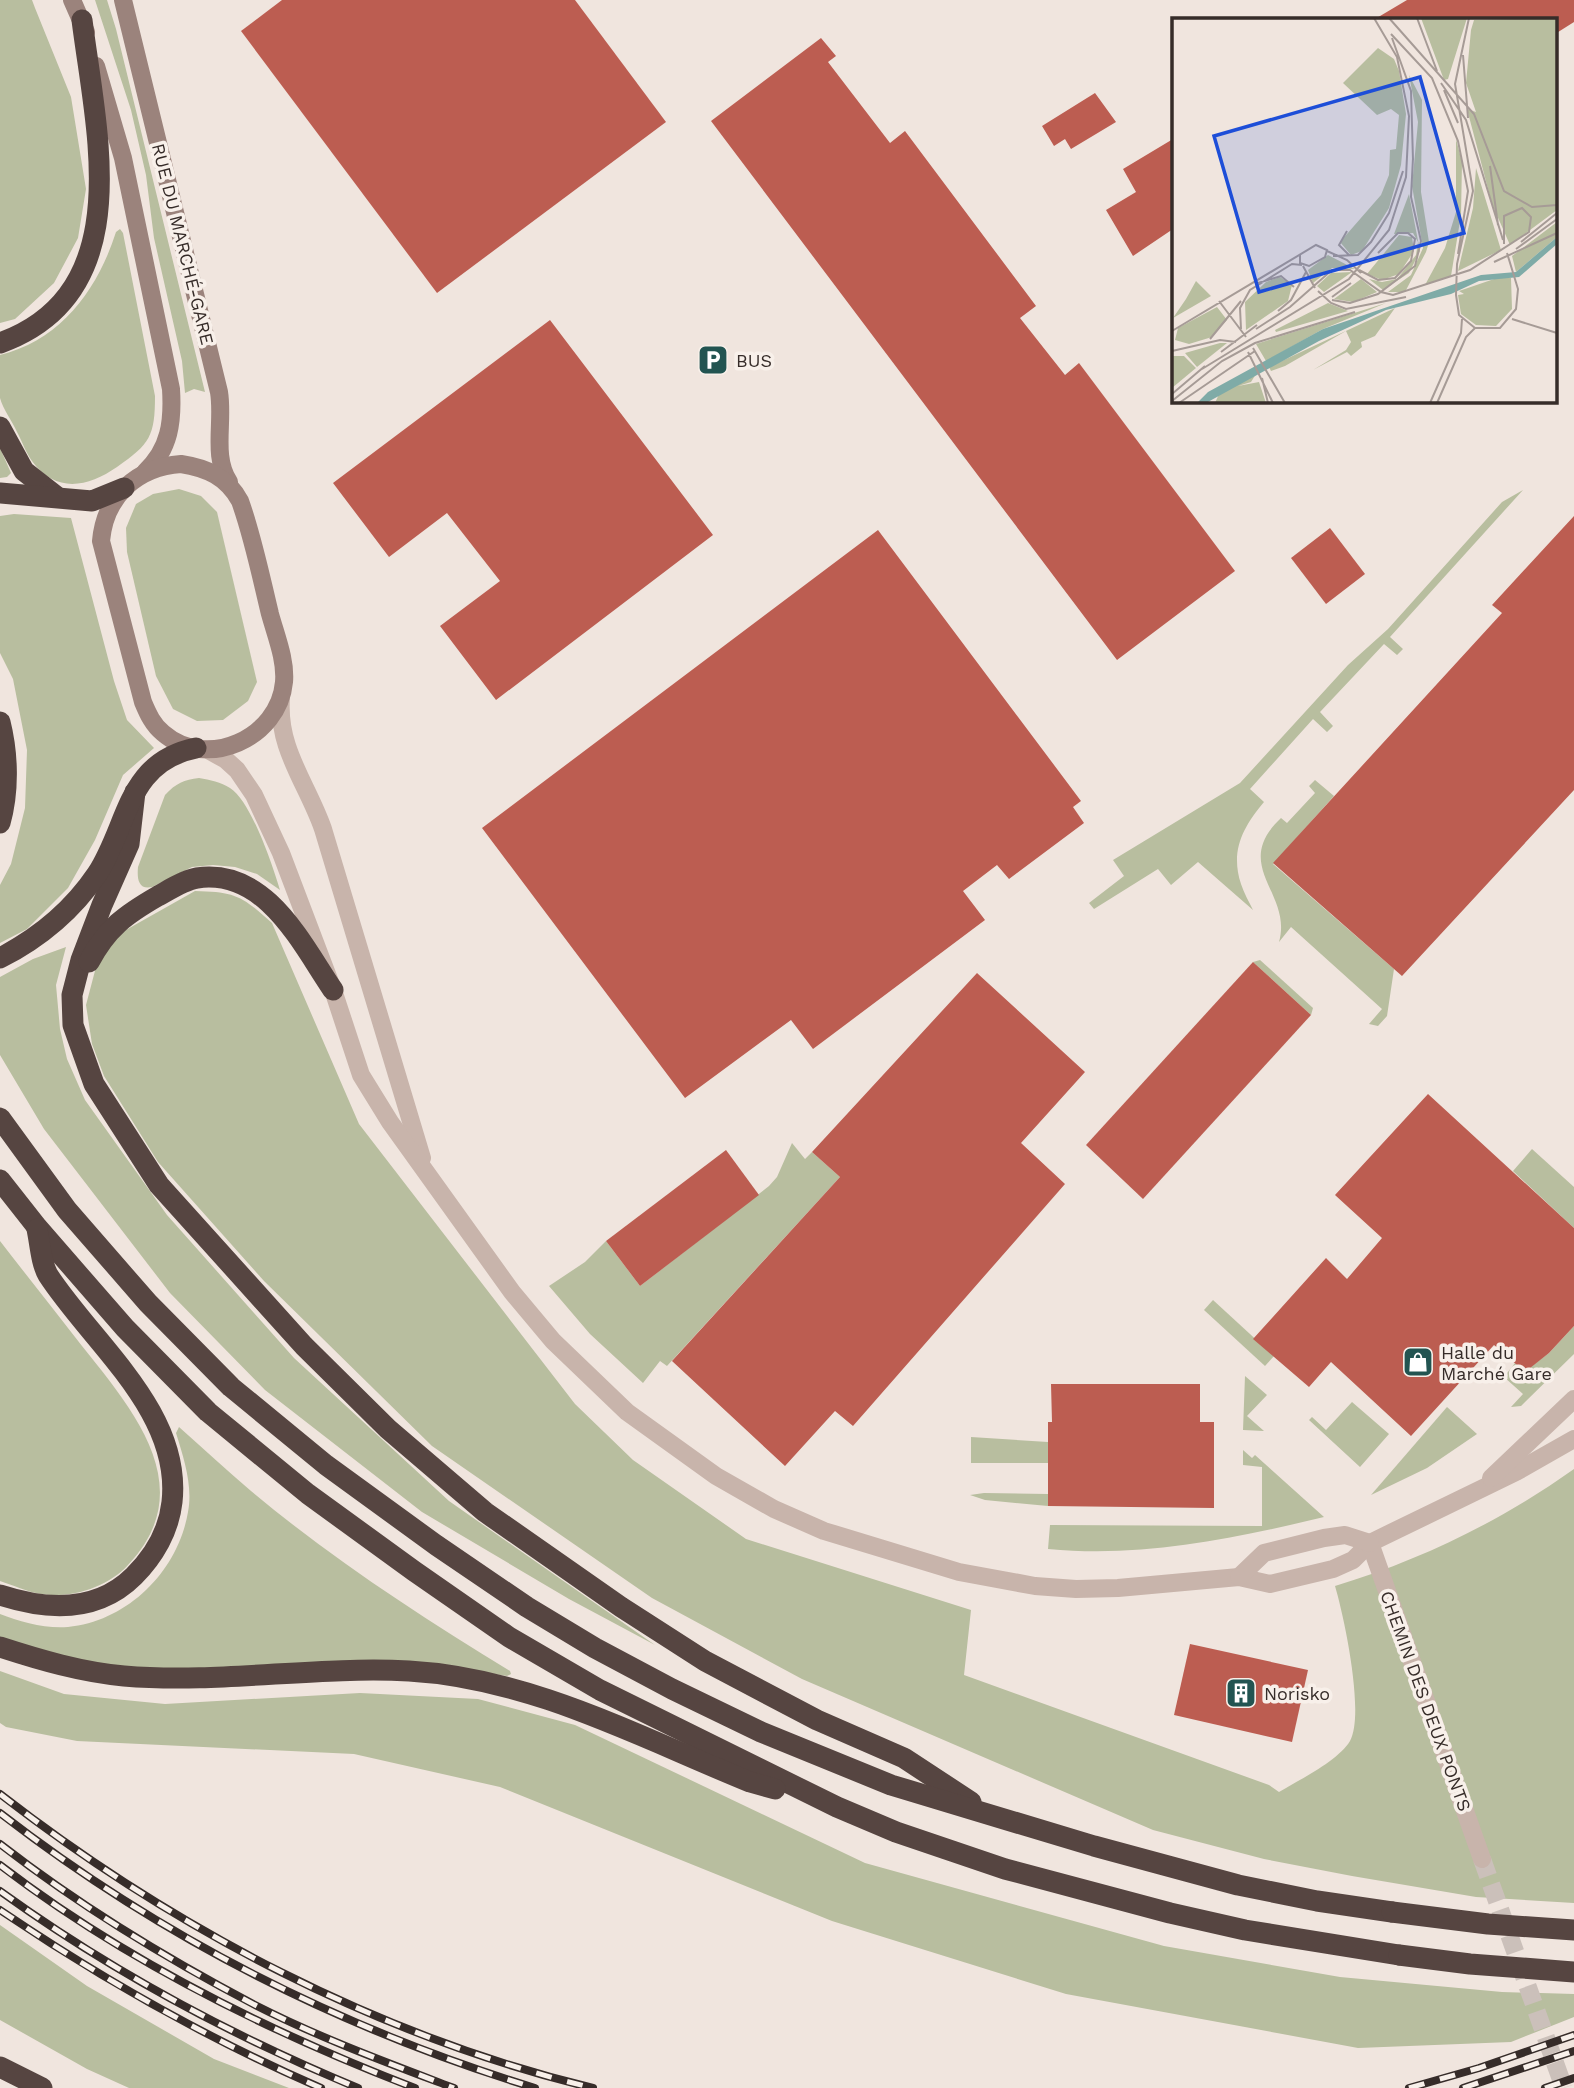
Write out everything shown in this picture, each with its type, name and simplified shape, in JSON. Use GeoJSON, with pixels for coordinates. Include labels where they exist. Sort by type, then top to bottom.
{"type":"FeatureCollection","features":[{"type":"Feature","properties":{"kind":"highway"},"geometry":{"type":"LineString","coordinates":[[0,343],[24,334],[52,314],[72,290],[89,254],[96,227],[101,175],[82,20]]}},
{"type":"Feature","properties":{"kind":"highway"},"geometry":{"type":"LineString","coordinates":[[0,427],[24,471],[58,498]]}},
{"type":"Feature","properties":{"kind":"highway"},"geometry":{"type":"LineString","coordinates":[[0,493],[92,501],[130,484]]}},
{"type":"Feature","properties":{"kind":"highway"},"geometry":{"type":"LineString","coordinates":[[0,722],[6,747],[4,807],[0,823]]}},
{"type":"Feature","properties":{"kind":"highway"},"geometry":{"type":"LineString","coordinates":[[0,958],[29,944],[60,918],[98,873],[135,792],[151,770],[184,751],[202,749]]}},
{"type":"Feature","properties":{"kind":"highway"},"geometry":{"type":"LineString","coordinates":[[135,792],[129,844],[81,960],[72,995],[73,1025],[94,1084],[159,1185],[304,1346],[387,1429],[485,1511],[621,1607],[705,1661],[817,1720],[904,1758],[993,1816]]}},
{"type":"Feature","properties":{"kind":"highway"},"geometry":{"type":"LineString","coordinates":[[72,995],[98,946],[126,914],[195,878],[223,877],[240,882],[273,905],[293,929],[333,990]]}},
{"type":"Feature","properties":{"kind":"highway"},"geometry":{"type":"LineString","coordinates":[[0,1118],[67,1210],[148,1303],[231,1387],[326,1465],[436,1545],[527,1607],[595,1648],[750,1727],[832,1763],[891,1785],[993,1816],[1238,1885],[1317,1901],[1488,1924],[1574,1930]]}},
{"type":"Feature","properties":{"kind":"highway"},"geometry":{"type":"LineString","coordinates":[[0,1180],[125,1328],[208,1412],[330,1510],[521,1644],[673,1728],[837,1807],[896,1832],[1005,1869],[1245,1930],[1399,1955],[1574,1972]]}},
{"type":"Feature","properties":{"kind":"highway"},"geometry":{"type":"LineString","coordinates":[[0,1595],[48,1607],[91,1601],[113,1592],[148,1562],[170,1515],[173,1490],[171,1463],[165,1440],[131,1383],[47,1273],[37,1227]]}},
{"type":"Feature","properties":{"kind":"highway"},"geometry":{"type":"LineString","coordinates":[[0,1647],[79,1669],[122,1676],[166,1678],[409,1671],[476,1679],[545,1698],[750,1782],[837,1807]]}},
{"type":"Feature","properties":{"kind":"highway"},"geometry":{"type":"LineString","coordinates":[[0,2067],[42,2088]]}},
{"type":"Feature","properties":{"kind":"main road"},"geometry":{"type":"LineString","coordinates":[[72,0],[82,20],[123,158],[172,389],[172,411],[166,444],[157,459],[114,499],[106,513],[100,541],[143,702],[149,716],[164,735],[184,746],[202,749],[234,746],[259,731],[276,711],[281,698]]}},
{"type":"Feature","properties":{"kind":"main road","name":"RUE DU MARCHÉ-GARE"},"geometry":{"type":"LineString","coordinates":[[123,0],[219,393],[222,468],[245,515],[284,668],[281,698]]}},
{"type":"Feature","properties":{"kind":"main road"},"geometry":{"type":"LineString","coordinates":[[130,484],[166,465],[181,464],[211,471],[233,488]]}},
{"type":"Feature","properties":{"kind":"street"},"geometry":{"type":"LineString","coordinates":[[281,698],[280,712],[288,755],[314,804],[323,829],[426,1172]]}},
{"type":"Feature","properties":{"kind":"street"},"geometry":{"type":"LineString","coordinates":[[202,749],[226,760],[237,770],[254,794],[281,853],[333,990],[361,1075],[390,1122],[512,1292],[553,1342],[626,1412],[716,1476],[774,1509],[824,1531],[912,1560],[1035,1586],[1118,1588],[1239,1577],[1270,1584],[1333,1569],[1353,1560],[1370,1543],[1543,1458],[1574,1439]]}},
{"type":"Feature","properties":{"kind":"street"},"geometry":{"type":"LineString","coordinates":[[1476,1492],[1574,1399]]}},
{"type":"Feature","properties":{"kind":"street"},"geometry":{"type":"LineString","coordinates":[[1239,1577],[1264,1553],[1345,1535],[1370,1543]]}},
{"type":"Feature","properties":{"kind":"street","name":"CHEMIN DES DEUX PONTS"},"geometry":{"type":"LineString","coordinates":[[1370,1543],[1482,1859]]}},
{"type":"Feature","properties":{"kind":"green space"},"geometry":{"type":"Polygon","coordinates":[[[0,0],[32,0],[71,97],[86,189],[78,238],[54,283],[15,319],[0,323],[0,0]]]}},
{"type":"Feature","properties":{"kind":"green space"},"geometry":{"type":"Polygon","coordinates":[[[95,0],[107,0],[116,29],[205,392],[194,389],[185,393],[182,361],[154,238],[146,175],[131,110],[95,0]]]}},
{"type":"Feature","properties":{"kind":"green space"},"geometry":{"type":"Polygon","coordinates":[[[120,229],[123,233],[155,396],[152,430],[137,452],[106,474],[84,483],[62,483],[41,472],[32,461],[3,406],[0,398],[0,355],[22,348],[59,325],[87,292],[99,273],[116,232],[120,229]]]}},
{"type":"Feature","properties":{"kind":"green space"},"geometry":{"type":"Polygon","coordinates":[[[0,448],[11,473],[0,478],[0,448]]]}},
{"type":"Feature","properties":{"kind":"green space"},"geometry":{"type":"Polygon","coordinates":[[[179,489],[201,496],[217,512],[257,682],[248,701],[223,720],[197,721],[173,709],[156,676],[127,552],[126,528],[136,504],[153,494],[179,489]]]}},
{"type":"Feature","properties":{"kind":"green space"},"geometry":{"type":"Polygon","coordinates":[[[1523,490],[1390,637],[1403,649],[1397,655],[1384,644],[1320,712],[1333,726],[1327,732],[1313,719],[1250,789],[1264,802],[1240,840],[1237,861],[1241,884],[1253,910],[1198,862],[1171,885],[1158,869],[1094,909],[1089,903],[1124,876],[1113,860],[1240,783],[1348,665],[1388,629],[1502,502],[1523,490]]]}},
{"type":"Feature","properties":{"kind":"green space"},"geometry":{"type":"Polygon","coordinates":[[[14,514],[71,518],[114,681],[127,720],[154,748],[123,775],[95,840],[68,888],[27,929],[0,943],[0,885],[11,864],[25,808],[27,750],[13,679],[0,653],[0,516],[14,514]]]}},
{"type":"Feature","properties":{"kind":"green space"},"geometry":{"type":"Polygon","coordinates":[[[199,778],[230,788],[246,806],[280,890],[257,874],[235,867],[213,865],[192,867],[152,887],[141,885],[138,867],[165,795],[180,783],[199,778]]]}},
{"type":"Feature","properties":{"kind":"green space"},"geometry":{"type":"Polygon","coordinates":[[[1315,780],[1334,796],[1273,864],[1394,969],[1387,1016],[1378,1026],[1369,1024],[1382,1009],[1291,927],[1279,942],[1281,925],[1278,909],[1266,880],[1261,851],[1267,835],[1281,818],[1287,823],[1315,793],[1309,786],[1315,780]]]}},
{"type":"Feature","properties":{"kind":"green space"},"geometry":{"type":"Polygon","coordinates":[[[195,891],[238,897],[272,923],[359,1124],[575,1404],[633,1460],[746,1539],[971,1610],[964,1675],[1269,1785],[1279,1792],[1337,1756],[1350,1741],[1354,1728],[1352,1665],[1335,1586],[1398,1564],[1459,1537],[1518,1506],[1574,1469],[1574,1903],[1476,1897],[1352,1876],[1264,1859],[1153,1830],[802,1679],[652,1598],[432,1446],[264,1281],[158,1162],[104,1076],[92,1044],[86,1005],[96,967],[117,935],[195,891]]]}},
{"type":"Feature","properties":{"kind":"green space"},"geometry":{"type":"Polygon","coordinates":[[[66,947],[56,985],[60,1029],[67,1059],[85,1100],[167,1215],[294,1358],[449,1501],[655,1645],[569,1599],[422,1512],[265,1390],[170,1293],[44,1129],[0,1055],[0,977],[33,959],[66,947]]]}},
{"type":"Feature","properties":{"kind":"green space"},"geometry":{"type":"Polygon","coordinates":[[[1260,960],[1313,1008],[1311,1015],[1253,962],[1260,960]]]}},
{"type":"Feature","properties":{"kind":"green space"},"geometry":{"type":"Polygon","coordinates":[[[792,1143],[805,1159],[812,1152],[840,1177],[667,1366],[660,1361],[643,1383],[590,1334],[549,1286],[585,1262],[606,1241],[640,1286],[769,1186],[777,1177],[792,1143]]]}},
{"type":"Feature","properties":{"kind":"green space"},"geometry":{"type":"Polygon","coordinates":[[[1532,1149],[1574,1187],[1574,1228],[1513,1171],[1532,1149]]]}},
{"type":"Feature","properties":{"kind":"green space"},"geometry":{"type":"Polygon","coordinates":[[[0,1241],[121,1396],[151,1451],[159,1479],[159,1507],[149,1536],[128,1565],[110,1580],[76,1593],[41,1594],[0,1581],[0,1241]]]}},
{"type":"Feature","properties":{"kind":"green space"},"geometry":{"type":"Polygon","coordinates":[[[1213,1300],[1274,1356],[1265,1366],[1204,1310],[1213,1300]]]}},
{"type":"Feature","properties":{"kind":"green space"},"geometry":{"type":"Polygon","coordinates":[[[1574,1326],[1574,1354],[1521,1406],[1511,1407],[1523,1394],[1504,1377],[1515,1363],[1525,1371],[1549,1353],[1574,1326]]]}},
{"type":"Feature","properties":{"kind":"green space"},"geometry":{"type":"Polygon","coordinates":[[[1245,1376],[1267,1395],[1247,1416],[1264,1431],[1243,1430],[1245,1376]]]}},
{"type":"Feature","properties":{"kind":"green space"},"geometry":{"type":"Polygon","coordinates":[[[1352,1402],[1389,1434],[1360,1467],[1309,1420],[1312,1417],[1326,1430],[1352,1402]]]}},
{"type":"Feature","properties":{"kind":"green space"},"geometry":{"type":"Polygon","coordinates":[[[1447,1407],[1477,1434],[1427,1468],[1371,1495],[1447,1407]]]}},
{"type":"Feature","properties":{"kind":"green space"},"geometry":{"type":"Polygon","coordinates":[[[179,1427],[251,1491],[313,1540],[377,1586],[511,1674],[507,1676],[461,1669],[132,1671],[0,1642],[0,1614],[51,1627],[90,1623],[130,1604],[161,1573],[182,1534],[188,1512],[187,1472],[176,1433],[179,1427]]]}},
{"type":"Feature","properties":{"kind":"green space"},"geometry":{"type":"Polygon","coordinates":[[[971,1437],[1048,1442],[1048,1463],[971,1463],[971,1437]]]}},
{"type":"Feature","properties":{"kind":"green space"},"geometry":{"type":"Polygon","coordinates":[[[1243,1450],[1252,1458],[1255,1455],[1324,1517],[1256,1533],[1153,1549],[1048,1549],[1050,1525],[1262,1526],[1262,1467],[1243,1465],[1243,1450]]]}},
{"type":"Feature","properties":{"kind":"green space"},"geometry":{"type":"Polygon","coordinates":[[[1048,1494],[1048,1506],[985,1500],[970,1495],[1048,1494]]]}},
{"type":"Feature","properties":{"kind":"green space"},"geometry":{"type":"Polygon","coordinates":[[[0,1671],[64,1694],[165,1704],[360,1693],[478,1699],[575,1725],[865,1863],[1164,1946],[1340,1977],[1502,1992],[1574,1994],[1574,2017],[1511,2042],[1358,2048],[1066,1994],[832,1921],[500,1787],[354,1754],[77,1741],[6,1727],[0,1723],[0,1671]]]}},
{"type":"Feature","properties":{"kind":"green space"},"geometry":{"type":"Polygon","coordinates":[[[0,1925],[87,1986],[214,2059],[289,2088],[129,2088],[87,2069],[0,2020],[0,1925]]]}},
{"type":"Feature","properties":{"kind":"building"},"geometry":{"type":"Polygon","coordinates":[[[282,0],[575,0],[666,122],[437,293],[241,31],[282,0]]]}},
{"type":"Feature","properties":{"kind":"building"},"geometry":{"type":"Polygon","coordinates":[[[1407,0],[1574,0],[1574,22],[1556,33],[1556,18],[1377,18],[1407,0]]]}},
{"type":"Feature","properties":{"kind":"building"},"geometry":{"type":"Polygon","coordinates":[[[821,38],[836,56],[828,62],[890,143],[905,131],[1036,306],[1020,318],[1065,375],[1079,363],[1235,571],[1117,660],[711,121],[821,38]]]}},
{"type":"Feature","properties":{"kind":"building"},"geometry":{"type":"Polygon","coordinates":[[[1095,93],[1116,122],[1071,149],[1065,139],[1054,146],[1042,126],[1095,93]]]}},
{"type":"Feature","properties":{"kind":"building"},"geometry":{"type":"Polygon","coordinates":[[[1172,140],[1172,230],[1133,256],[1106,210],[1136,192],[1123,169],[1172,140]]]}},
{"type":"Feature","properties":{"kind":"building"},"geometry":{"type":"Polygon","coordinates":[[[550,320],[713,535],[496,700],[440,626],[500,581],[447,513],[389,557],[333,483],[550,320]]]}},
{"type":"Feature","properties":{"kind":"building"},"geometry":{"type":"Polygon","coordinates":[[[1574,516],[1574,790],[1402,976],[1273,863],[1502,613],[1492,605],[1574,516]]]}},
{"type":"Feature","properties":{"kind":"building"},"geometry":{"type":"Polygon","coordinates":[[[1330,528],[1365,574],[1326,604],[1291,558],[1330,528]]]}},
{"type":"Feature","properties":{"kind":"building"},"geometry":{"type":"Polygon","coordinates":[[[878,530],[1081,801],[1073,807],[1084,823],[1009,879],[997,865],[963,891],[985,920],[813,1049],[791,1020],[685,1098],[482,828],[878,530]]]}},
{"type":"Feature","properties":{"kind":"building"},"geometry":{"type":"Polygon","coordinates":[[[1253,962],[1311,1015],[1143,1199],[1086,1145],[1253,962]]]}},
{"type":"Feature","properties":{"kind":"building"},"geometry":{"type":"Polygon","coordinates":[[[977,973],[1085,1072],[1021,1143],[1065,1184],[853,1426],[835,1411],[785,1466],[672,1361],[840,1177],[812,1152],[977,973]]]}},
{"type":"Feature","properties":{"kind":"building"},"geometry":{"type":"Polygon","coordinates":[[[1428,1094],[1574,1228],[1574,1326],[1549,1353],[1525,1372],[1494,1345],[1411,1436],[1331,1362],[1309,1387],[1253,1339],[1326,1258],[1347,1279],[1382,1238],[1335,1195],[1428,1094]]]}},
{"type":"Feature","properties":{"kind":"building"},"geometry":{"type":"Polygon","coordinates":[[[726,1150],[759,1195],[640,1286],[606,1241],[726,1150]]]}},
{"type":"Feature","properties":{"kind":"building"},"geometry":{"type":"Polygon","coordinates":[[[1051,1384],[1200,1384],[1200,1422],[1214,1422],[1214,1508],[1048,1506],[1051,1384]]]}},
{"type":"Feature","properties":{"kind":"building","name":"Norisko"},"geometry":{"type":"Polygon","coordinates":[[[1190,1644],[1308,1670],[1292,1742],[1174,1715],[1190,1644]]]}},
{"type":"Feature","properties":{"kind":"tunnel"},"geometry":{"type":"LineString","coordinates":[[1482,1859],[1564,2088]]}},
{"type":"Feature","properties":{"kind":"railway"},"geometry":{"type":"LineString","coordinates":[[0,1794],[136,1890],[207,1933],[281,1972],[357,2008],[434,2039],[513,2066],[593,2088]]}},
{"type":"Feature","properties":{"kind":"railway"},"geometry":{"type":"LineString","coordinates":[[0,1813],[124,1900],[255,1975],[392,2038],[535,2088]]}},
{"type":"Feature","properties":{"kind":"railway"},"geometry":{"type":"LineString","coordinates":[[0,1844],[93,1910],[223,1988],[305,2029],[454,2088]]}},
{"type":"Feature","properties":{"kind":"railway"},"geometry":{"type":"LineString","coordinates":[[0,1865],[97,1932],[199,1991],[306,2043],[415,2088]]}},
{"type":"Feature","properties":{"kind":"railway"},"geometry":{"type":"LineString","coordinates":[[0,1891],[85,1948],[173,2000],[265,2047],[358,2088]]}},
{"type":"Feature","properties":{"kind":"railway"},"geometry":{"type":"LineString","coordinates":[[0,1910],[156,2007],[321,2088]]}},
{"type":"Feature","properties":{"kind":"railway"},"geometry":{"type":"LineString","coordinates":[[1409,2088],[1479,2068],[1574,2035]]}},
{"type":"Feature","properties":{"kind":"railway"},"geometry":{"type":"LineString","coordinates":[[1463,2088],[1574,2051]]}},
{"type":"Feature","properties":{"kind":"railway"},"geometry":{"type":"LineString","coordinates":[[1545,2088],[1574,2078]]}},
{"type":"Feature","properties":{"kind":"place","name":"BUS"},"geometry":{"type":"Point","coordinates":[713,360]}},
{"type":"Feature","properties":{"kind":"place","name":"Halle du Marché Gare"},"geometry":{"type":"Point","coordinates":[1418,1362]}},
{"type":"Feature","properties":{"kind":"place","name":"Norisko"},"geometry":{"type":"Point","coordinates":[1241,1693]}}]}
